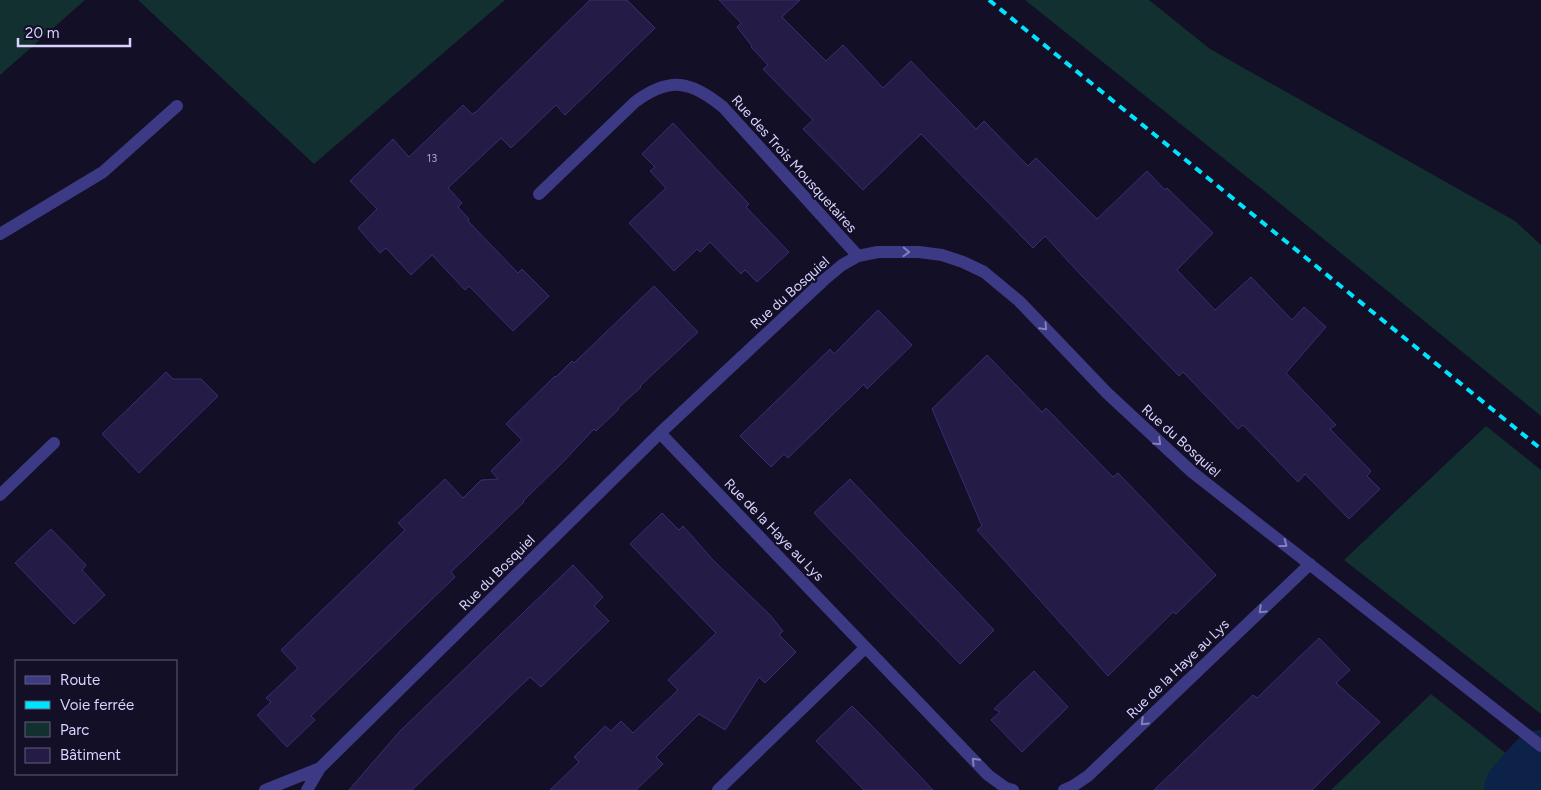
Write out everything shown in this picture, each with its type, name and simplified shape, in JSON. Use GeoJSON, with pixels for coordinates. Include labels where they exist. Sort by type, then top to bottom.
{"type":"FeatureCollection","features":[{"type":"Feature","properties":{"kind":"street","name":"Rue des Trois Mousquetaires"},"geometry":{"type":"LineString","coordinates":[[539,194],[642,98],[660,87],[686,85],[697,88],[709,95],[723,107],[858,256]]}},
{"type":"Feature","properties":{"kind":"street"},"geometry":{"type":"LineString","coordinates":[[0,234],[103,172],[177,106]]}},
{"type":"Feature","properties":{"kind":"street","name":"Rue du Bosquiel"},"geometry":{"type":"LineString","coordinates":[[307,790],[320,768],[660,433],[824,280],[858,256],[878,252],[919,252],[942,255],[984,272],[1019,301],[1107,393],[1164,448],[1228,501],[1541,746]]}},
{"type":"Feature","properties":{"kind":"street","name":"Rue de la Haye au Lys"},"geometry":{"type":"LineString","coordinates":[[660,433],[988,775],[1006,788],[1013,790]]}},
{"type":"Feature","properties":{"kind":"street"},"geometry":{"type":"LineString","coordinates":[[0,494],[54,443]]}},
{"type":"Feature","properties":{"kind":"street","name":"Rue de la Haye au Lys"},"geometry":{"type":"LineString","coordinates":[[1064,790],[1088,776],[1310,564]]}},
{"type":"Feature","properties":{"kind":"street"},"geometry":{"type":"LineString","coordinates":[[718,790],[866,648]]}},
{"type":"Feature","properties":{"kind":"street","name":"Rue du Bosquiel"},"geometry":{"type":"LineString","coordinates":[[265,790],[320,768]]}},
{"type":"Feature","properties":{"kind":"green space"},"geometry":{"type":"Polygon","coordinates":[[[0,0],[85,0],[0,75],[0,0]]]}},
{"type":"Feature","properties":{"kind":"green space"},"geometry":{"type":"Polygon","coordinates":[[[138,0],[505,0],[314,164],[138,0]]]}},
{"type":"Feature","properties":{"kind":"green space"},"geometry":{"type":"Polygon","coordinates":[[[1025,0],[1149,0],[1210,49],[1515,221],[1541,245],[1541,416],[1272,197],[1025,0]]]}},
{"type":"Feature","properties":{"kind":"green space"},"geometry":{"type":"Polygon","coordinates":[[[1486,426],[1541,470],[1541,714],[1344,560],[1486,426]]]}},
{"type":"Feature","properties":{"kind":"green space"},"geometry":{"type":"Polygon","coordinates":[[[1431,694],[1541,781],[1541,790],[1331,790],[1431,694]]]}},
{"type":"Feature","properties":{"kind":"building"},"geometry":{"type":"Polygon","coordinates":[[[590,0],[627,0],[655,28],[565,115],[556,105],[511,148],[501,138],[448,188],[462,203],[458,207],[469,219],[468,221],[518,273],[522,269],[549,296],[513,331],[469,286],[465,290],[432,255],[411,275],[386,248],[380,253],[358,228],[377,209],[350,181],[393,139],[409,157],[463,105],[472,114],[476,112],[590,0]]]}},
{"type":"Feature","properties":{"kind":"building"},"geometry":{"type":"Polygon","coordinates":[[[719,0],[800,0],[782,17],[826,61],[843,45],[883,88],[911,61],[976,129],[984,121],[1028,166],[1036,158],[1097,219],[1147,171],[1165,190],[1167,188],[1213,233],[1177,270],[1215,310],[1251,277],[1292,320],[1304,307],[1326,327],[1286,373],[1336,425],[1330,429],[1371,471],[1367,476],[1380,489],[1349,519],[1305,474],[1298,482],[1243,425],[1238,429],[1183,372],[1179,376],[1045,236],[1033,248],[921,134],[863,190],[803,129],[813,120],[763,69],[768,65],[751,47],[737,27],[741,23],[719,0]]]}},
{"type":"Feature","properties":{"kind":"building"},"geometry":{"type":"Polygon","coordinates":[[[673,123],[749,204],[746,207],[789,252],[757,282],[745,270],[741,274],[710,242],[700,252],[697,249],[674,271],[629,223],[666,188],[650,171],[655,167],[642,154],[673,123]]]}},
{"type":"Feature","properties":{"kind":"building"},"geometry":{"type":"Polygon","coordinates":[[[654,286],[698,332],[640,386],[596,431],[594,429],[524,502],[451,572],[455,577],[311,716],[315,720],[287,747],[257,715],[271,702],[266,698],[298,668],[281,650],[405,530],[398,523],[445,479],[463,498],[481,480],[498,479],[491,471],[522,440],[506,424],[555,376],[572,361],[574,363],[654,286]]]}},
{"type":"Feature","properties":{"kind":"building"},"geometry":{"type":"Polygon","coordinates":[[[878,310],[912,345],[867,389],[864,384],[788,458],[784,454],[771,467],[740,436],[830,349],[834,354],[878,310]]]}},
{"type":"Feature","properties":{"kind":"building"},"geometry":{"type":"Polygon","coordinates":[[[987,355],[1042,412],[1046,408],[1113,477],[1118,473],[1216,575],[1176,614],[1173,612],[1108,676],[977,530],[982,526],[932,409],[987,355]]]}},
{"type":"Feature","properties":{"kind":"building"},"geometry":{"type":"Polygon","coordinates":[[[166,372],[173,379],[201,379],[218,396],[139,473],[102,434],[166,372]]]}},
{"type":"Feature","properties":{"kind":"building"},"geometry":{"type":"Polygon","coordinates":[[[850,479],[994,630],[960,664],[814,513],[850,479]]]}},
{"type":"Feature","properties":{"kind":"building"},"geometry":{"type":"Polygon","coordinates":[[[662,513],[679,530],[683,526],[713,560],[770,615],[783,631],[779,635],[796,652],[765,683],[759,677],[725,730],[699,714],[656,757],[663,764],[636,790],[550,790],[579,762],[574,757],[605,726],[611,731],[621,721],[633,733],[678,690],[668,680],[716,633],[630,544],[662,513]]]}},
{"type":"Feature","properties":{"kind":"building"},"geometry":{"type":"Polygon","coordinates":[[[51,529],[86,565],[82,570],[105,595],[74,624],[15,563],[51,529]]]}},
{"type":"Feature","properties":{"kind":"building"},"geometry":{"type":"Polygon","coordinates":[[[573,565],[603,597],[594,606],[609,621],[541,687],[530,677],[412,790],[349,790],[400,731],[573,565]]]}},
{"type":"Feature","properties":{"kind":"building"},"geometry":{"type":"Polygon","coordinates":[[[1319,638],[1350,670],[1336,683],[1380,722],[1312,790],[1154,790],[1253,695],[1257,698],[1319,638]]]}},
{"type":"Feature","properties":{"kind":"building"},"geometry":{"type":"Polygon","coordinates":[[[1034,671],[1068,707],[1022,752],[991,720],[1000,712],[994,709],[1034,671]]]}},
{"type":"Feature","properties":{"kind":"building"},"geometry":{"type":"Polygon","coordinates":[[[852,706],[933,790],[864,790],[816,741],[852,706]]]}},
{"type":"Feature","properties":{"kind":"waterway"},"geometry":{"type":"LineString","coordinates":[[1518,790],[1541,764]]}},
{"type":"Feature","properties":{"kind":"railway"},"geometry":{"type":"LineString","coordinates":[[989,0],[1541,449]]}}]}
